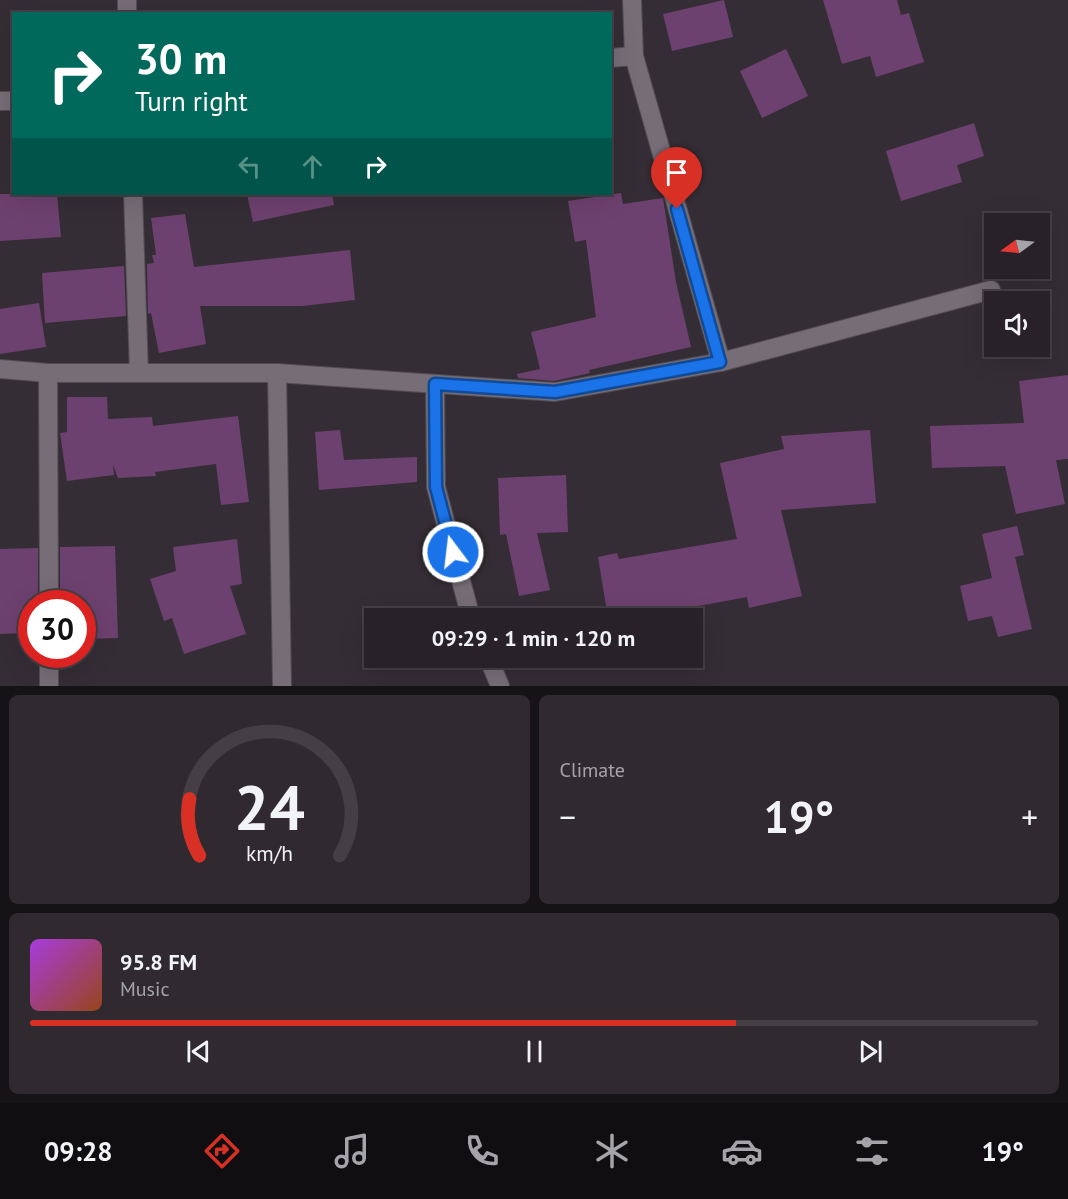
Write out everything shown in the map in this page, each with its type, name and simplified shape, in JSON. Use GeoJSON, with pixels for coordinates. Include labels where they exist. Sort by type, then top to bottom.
{"type":"FeatureCollection","features":[{"type":"Feature","properties":{"kind":"street"},"geometry":{"type":"LineString","coordinates":[[632,0],[634,56],[720,362]]}},
{"type":"Feature","properties":{"kind":"street"},"geometry":{"type":"LineString","coordinates":[[612,58],[634,56]]}},
{"type":"Feature","properties":{"kind":"street"},"geometry":{"type":"LineString","coordinates":[[133,195],[139,373]]}},
{"type":"Feature","properties":{"kind":"street"},"geometry":{"type":"LineString","coordinates":[[0,369],[48,373],[277,373],[555,392],[720,362],[991,290]]}},
{"type":"Feature","properties":{"kind":"street"},"geometry":{"type":"LineString","coordinates":[[48,373],[49,590]]}},
{"type":"Feature","properties":{"kind":"street"},"geometry":{"type":"LineString","coordinates":[[277,373],[282,686]]}},
{"type":"Feature","properties":{"kind":"street"},"geometry":{"type":"LineString","coordinates":[[435,384],[436,487],[468,608]]}},
{"type":"Feature","properties":{"kind":"street"},"geometry":{"type":"LineString","coordinates":[[49,668],[49,686]]}},
{"type":"Feature","properties":{"kind":"street"},"geometry":{"type":"LineString","coordinates":[[493,668],[500,686]]}},
{"type":"Feature","properties":{"kind":"building"},"geometry":{"type":"Polygon","coordinates":[[[724,0],[733,37],[672,51],[663,14],[724,0]]]}},
{"type":"Feature","properties":{"kind":"building"},"geometry":{"type":"Polygon","coordinates":[[[823,0],[897,0],[901,15],[909,13],[924,62],[876,77],[870,56],[842,64],[823,0]]]}},
{"type":"Feature","properties":{"kind":"building"},"geometry":{"type":"Polygon","coordinates":[[[786,49],[808,96],[762,118],[740,71],[786,49]]]}},
{"type":"Feature","properties":{"kind":"building"},"geometry":{"type":"Polygon","coordinates":[[[974,123],[984,156],[957,165],[962,182],[901,201],[886,151],[974,123]]]}},
{"type":"Feature","properties":{"kind":"building"},"geometry":{"type":"Polygon","coordinates":[[[621,193],[623,204],[663,198],[676,282],[691,347],[589,370],[590,373],[554,381],[518,378],[517,374],[540,369],[531,332],[596,317],[586,240],[575,242],[568,201],[621,193]]]}},
{"type":"Feature","properties":{"kind":"building"},"geometry":{"type":"Polygon","coordinates":[[[0,194],[57,195],[61,237],[0,241],[0,194]]]}},
{"type":"Feature","properties":{"kind":"building"},"geometry":{"type":"Polygon","coordinates":[[[247,195],[332,195],[334,205],[253,222],[247,195]]]}},
{"type":"Feature","properties":{"kind":"building"},"geometry":{"type":"Polygon","coordinates":[[[185,214],[194,267],[350,250],[355,300],[302,306],[200,306],[206,344],[159,353],[151,313],[148,314],[147,264],[154,263],[152,255],[156,255],[151,218],[185,214]]]}},
{"type":"Feature","properties":{"kind":"building"},"geometry":{"type":"Polygon","coordinates":[[[124,266],[126,316],[45,323],[42,273],[124,266]]]}},
{"type":"Feature","properties":{"kind":"building"},"geometry":{"type":"Polygon","coordinates":[[[39,303],[46,347],[0,354],[0,309],[39,303]]]}},
{"type":"Feature","properties":{"kind":"building"},"geometry":{"type":"Polygon","coordinates":[[[1068,375],[1068,459],[1056,460],[1065,504],[1016,514],[1005,466],[932,468],[930,426],[1024,423],[1019,381],[1068,375]]]}},
{"type":"Feature","properties":{"kind":"building"},"geometry":{"type":"Polygon","coordinates":[[[67,397],[107,397],[108,419],[152,417],[153,426],[238,416],[249,502],[221,505],[216,464],[155,472],[156,476],[118,478],[113,465],[114,475],[67,481],[60,433],[67,432],[67,397]]]}},
{"type":"Feature","properties":{"kind":"building"},"geometry":{"type":"Polygon","coordinates":[[[340,430],[344,460],[417,457],[417,482],[319,490],[315,432],[340,430]]]}},
{"type":"Feature","properties":{"kind":"building"},"geometry":{"type":"Polygon","coordinates":[[[870,430],[876,503],[781,510],[802,596],[749,608],[747,597],[687,608],[606,608],[598,557],[617,553],[619,559],[737,539],[720,463],[784,449],[781,436],[870,430]]]}},
{"type":"Feature","properties":{"kind":"building"},"geometry":{"type":"Polygon","coordinates":[[[566,475],[568,532],[537,533],[550,590],[519,596],[506,534],[500,535],[498,478],[566,475]]]}},
{"type":"Feature","properties":{"kind":"building"},"geometry":{"type":"Polygon","coordinates":[[[1017,526],[1024,555],[1015,557],[1032,629],[998,637],[992,616],[968,621],[960,586],[992,578],[982,534],[1017,526]]]}},
{"type":"Feature","properties":{"kind":"building"},"geometry":{"type":"Polygon","coordinates":[[[237,539],[242,584],[230,586],[246,634],[184,654],[172,618],[164,621],[150,579],[176,571],[173,547],[237,539]]]}},
{"type":"Feature","properties":{"kind":"building"},"geometry":{"type":"Polygon","coordinates":[[[115,546],[118,638],[96,639],[96,590],[60,590],[60,547],[115,546]]]}},
{"type":"Feature","properties":{"kind":"building"},"geometry":{"type":"Polygon","coordinates":[[[38,548],[38,590],[18,590],[18,633],[0,634],[0,549],[38,548]]]}},
{"type":"Feature","properties":{"kind":"route"},"geometry":{"type":"LineString","coordinates":[[453,552],[436,487],[435,384],[555,392],[720,362],[677,209]]}}]}
